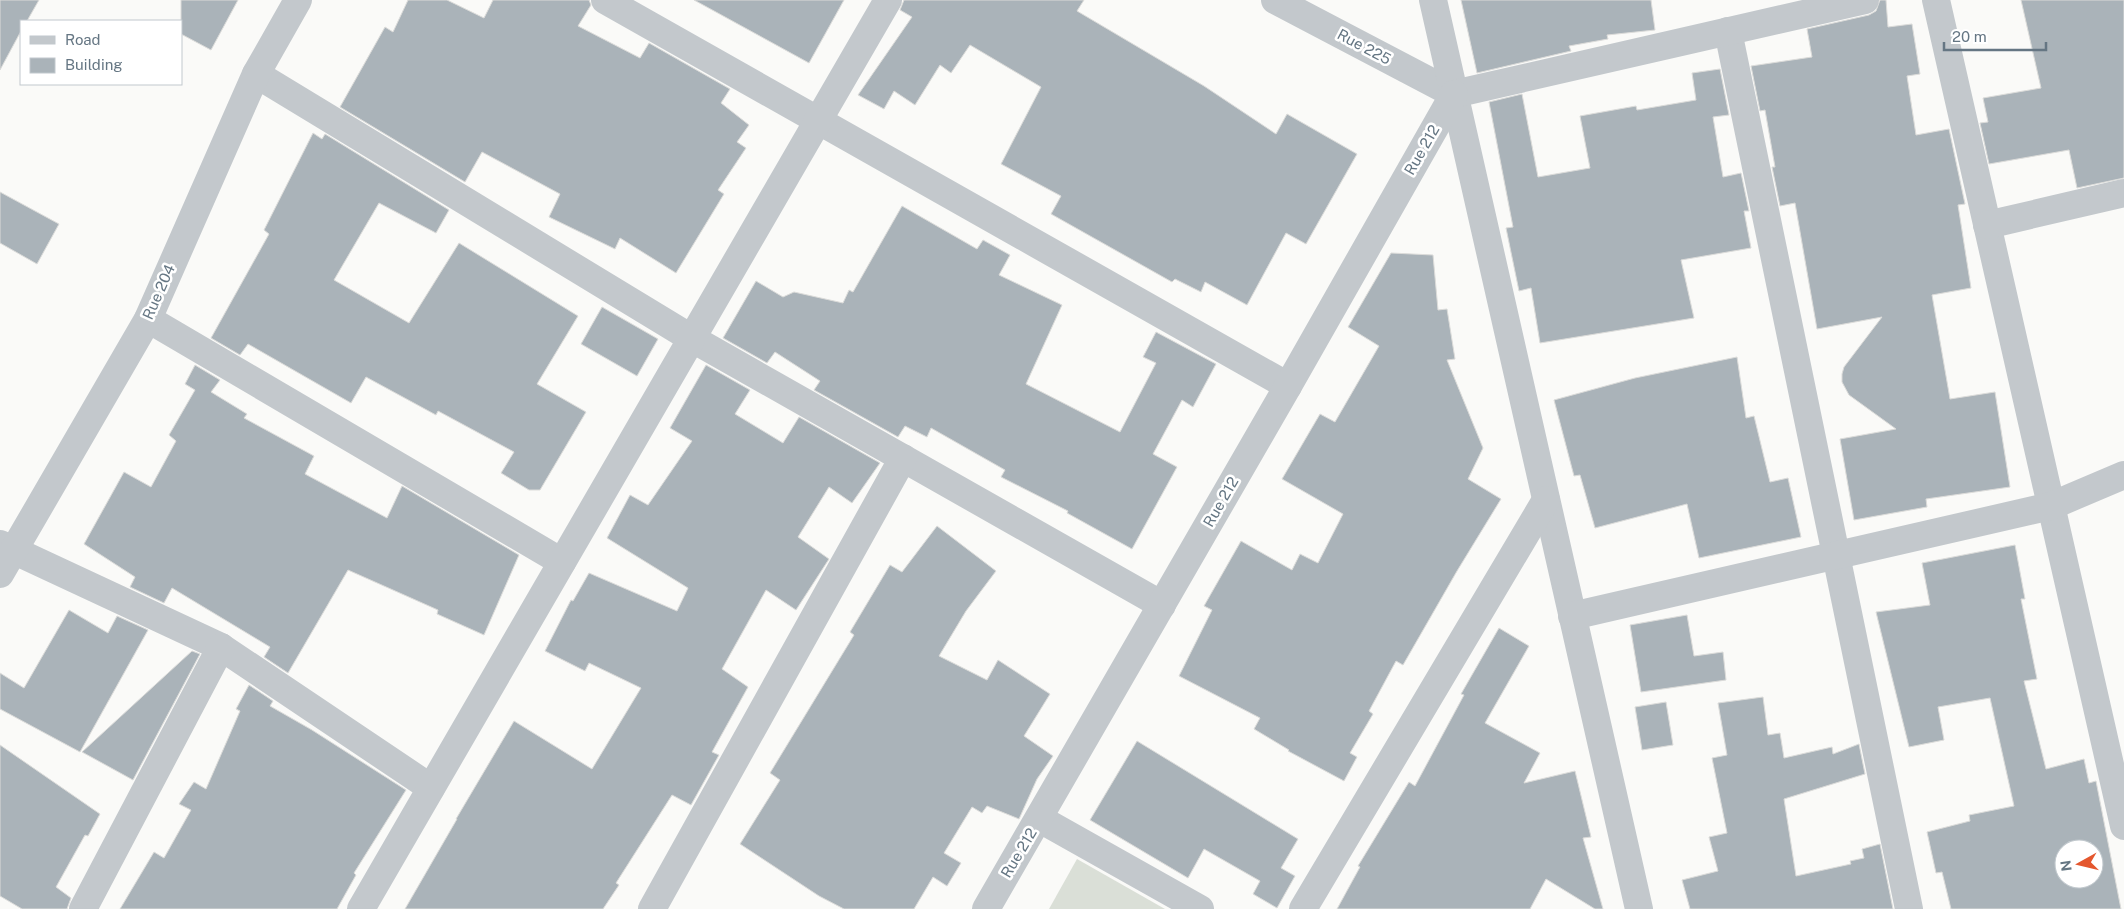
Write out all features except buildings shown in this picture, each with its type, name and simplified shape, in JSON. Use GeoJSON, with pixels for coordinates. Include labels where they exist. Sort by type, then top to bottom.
{"type":"FeatureCollection","features":[{"type":"Feature","properties":{"kind":"street","name":"Rue 204"},"geometry":{"type":"LineString","coordinates":[[4,557],[148,319],[256,74],[298,0]]}},
{"type":"Feature","properties":{"kind":"street"},"geometry":{"type":"LineString","coordinates":[[605,0],[1288,386]]}},
{"type":"Feature","properties":{"kind":"street"},"geometry":{"type":"LineString","coordinates":[[361,909],[888,0]]}},
{"type":"Feature","properties":{"kind":"street","name":"Rue 225"},"geometry":{"type":"LineString","coordinates":[[1275,0],[1454,94]]}},
{"type":"Feature","properties":{"kind":"street"},"geometry":{"type":"LineString","coordinates":[[1433,0],[1639,909]]}},
{"type":"Feature","properties":{"kind":"street"},"geometry":{"type":"LineString","coordinates":[[1454,94],[1865,0]]}},
{"type":"Feature","properties":{"kind":"street"},"geometry":{"type":"LineString","coordinates":[[1936,0],[2051,506],[2115,743],[2124,826]]}},
{"type":"Feature","properties":{"kind":"street"},"geometry":{"type":"LineString","coordinates":[[1728,31],[1909,909]]}},
{"type":"Feature","properties":{"kind":"street"},"geometry":{"type":"LineString","coordinates":[[256,74],[691,338],[1162,605]]}},
{"type":"Feature","properties":{"kind":"street","name":"Rue 212"},"geometry":{"type":"LineString","coordinates":[[986,909],[1040,819],[1454,94]]}},
{"type":"Feature","properties":{"kind":"street"},"geometry":{"type":"LineString","coordinates":[[1987,225],[2124,193]]}},
{"type":"Feature","properties":{"kind":"street"},"geometry":{"type":"LineString","coordinates":[[148,319],[562,562]]}},
{"type":"Feature","properties":{"kind":"street"},"geometry":{"type":"LineString","coordinates":[[652,909],[903,458]]}},
{"type":"Feature","properties":{"kind":"street"},"geometry":{"type":"LineString","coordinates":[[1572,616],[2051,506],[2124,475]]}},
{"type":"Feature","properties":{"kind":"street"},"geometry":{"type":"LineString","coordinates":[[1303,909],[1546,500]]}},
{"type":"Feature","properties":{"kind":"street"},"geometry":{"type":"LineString","coordinates":[[4,557],[221,647],[431,788]]}},
{"type":"Feature","properties":{"kind":"street"},"geometry":{"type":"LineString","coordinates":[[83,909],[221,647]]}},
{"type":"Feature","properties":{"kind":"street"},"geometry":{"type":"LineString","coordinates":[[1040,819],[1200,909]]}},
{"type":"Feature","properties":{"kind":"shaded area"},"geometry":{"type":"Polygon","coordinates":[[[1077,859],[1165,909],[1049,909],[1077,859]]]}}]}
